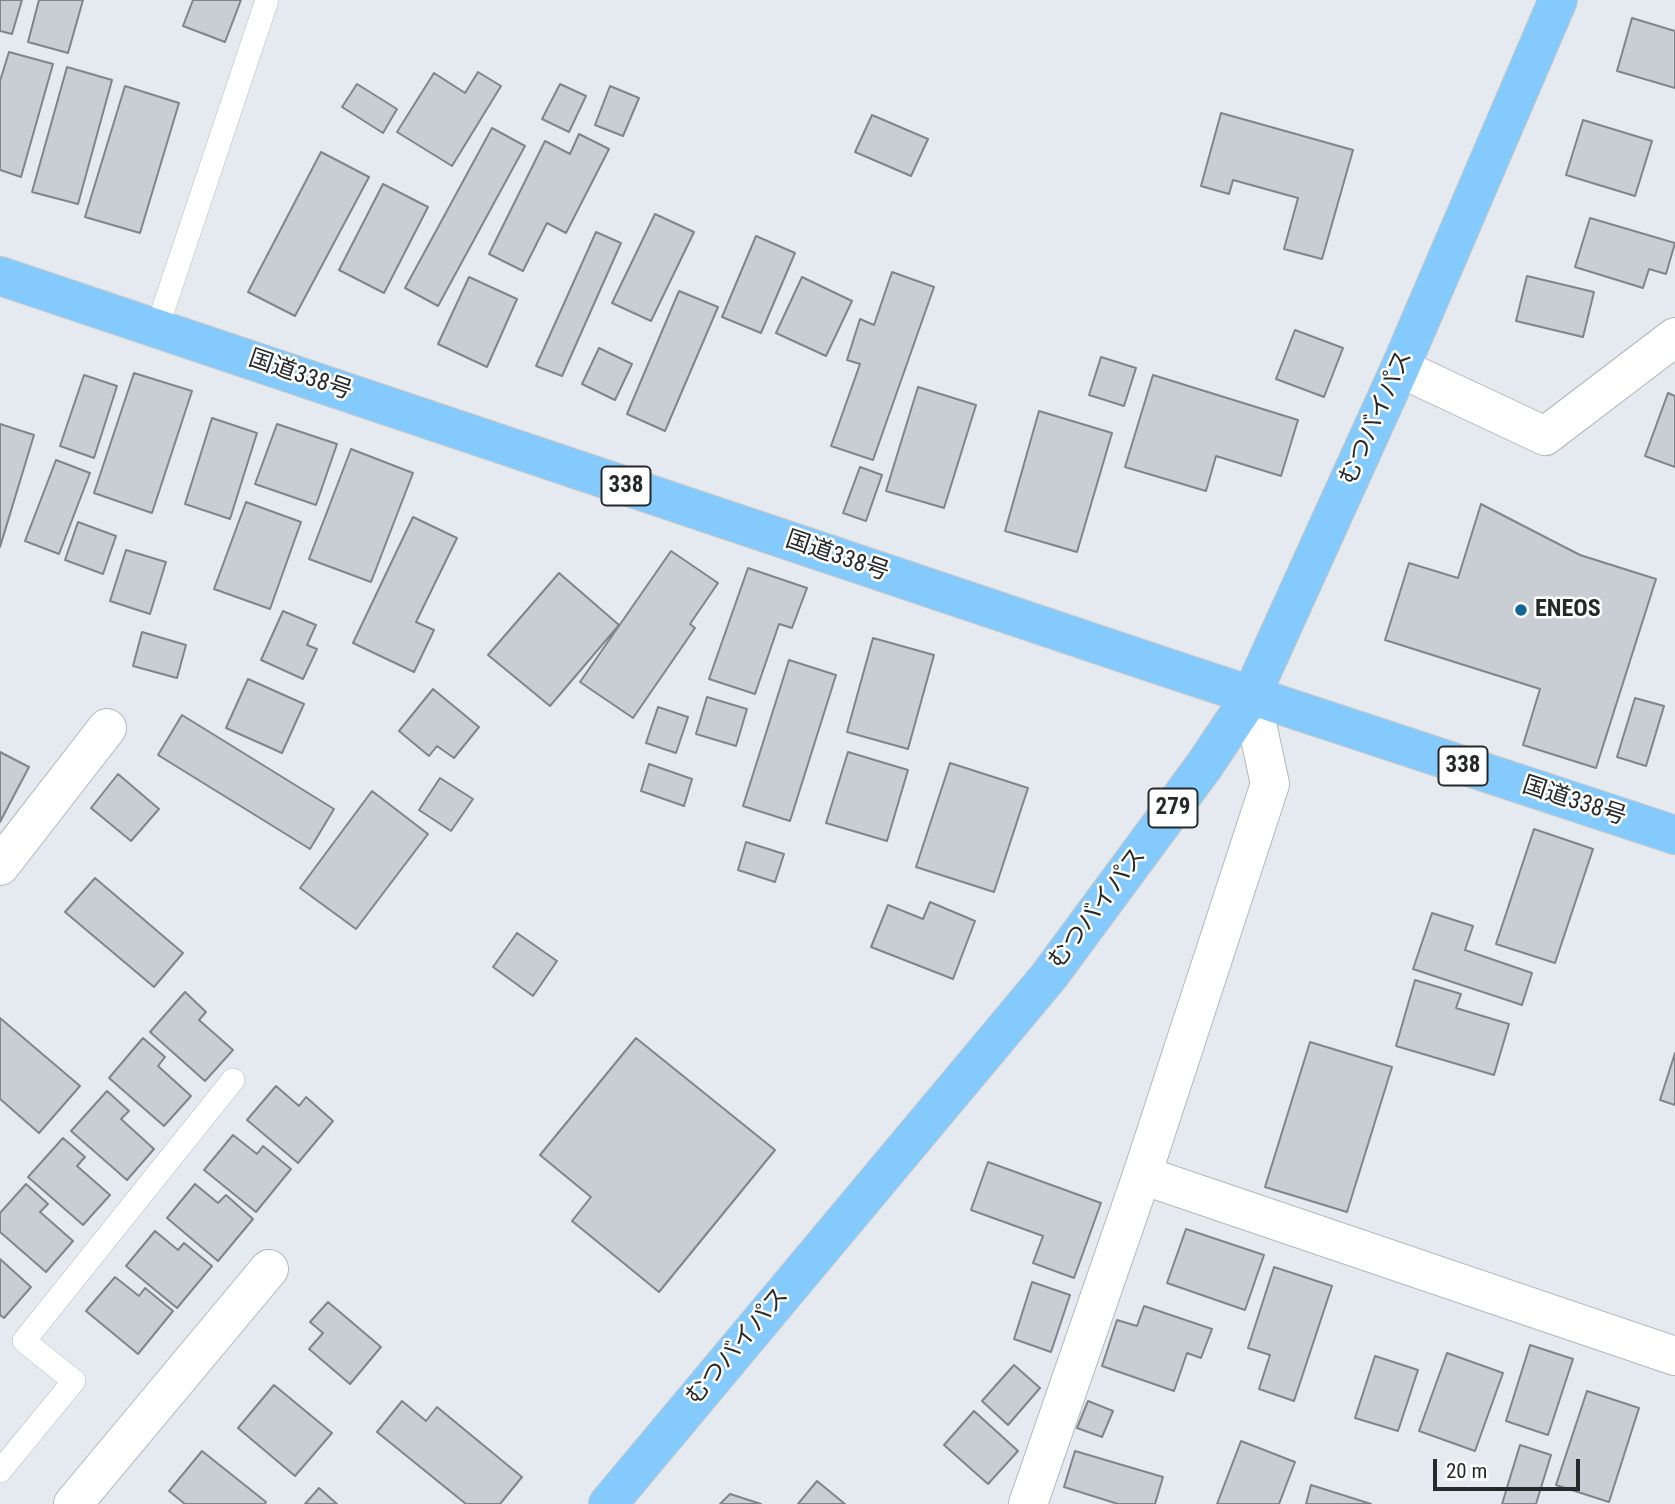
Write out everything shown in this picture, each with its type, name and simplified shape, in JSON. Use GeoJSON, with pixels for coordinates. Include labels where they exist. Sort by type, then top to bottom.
{"type":"FeatureCollection","features":[{"type":"Feature","properties":{"kind":"highway","name":"むつバイパス"},"geometry":{"type":"LineString","coordinates":[[608,1504],[1049,976],[1204,766],[1251,696],[1400,368],[1559,0]]}},
{"type":"Feature","properties":{"kind":"highway","name":"国道338号"},"geometry":{"type":"LineString","coordinates":[[0,275],[1251,696],[1675,835]]}},
{"type":"Feature","properties":{"kind":"street"},"geometry":{"type":"LineString","coordinates":[[1400,368],[1545,436],[1675,337]]}},
{"type":"Feature","properties":{"kind":"street"},"geometry":{"type":"LineString","coordinates":[[1028,1504],[1142,1175],[1269,784],[1251,696]]}},
{"type":"Feature","properties":{"kind":"street"},"geometry":{"type":"LineString","coordinates":[[0,866],[107,727]]}},
{"type":"Feature","properties":{"kind":"street"},"geometry":{"type":"LineString","coordinates":[[1142,1175],[1675,1356]]}},
{"type":"Feature","properties":{"kind":"street"},"geometry":{"type":"LineString","coordinates":[[73,1504],[269,1269]]}},
{"type":"Feature","properties":{"kind":"lane"},"geometry":{"type":"LineString","coordinates":[[157,328],[267,0]]}},
{"type":"Feature","properties":{"kind":"lane"},"geometry":{"type":"LineString","coordinates":[[0,1471],[74,1381],[24,1341],[233,1080]]}},
{"type":"Feature","properties":{"kind":"building"},"geometry":{"type":"Polygon","coordinates":[[[0,0],[22,0],[12,34],[0,31],[0,0]]]}},
{"type":"Feature","properties":{"kind":"building"},"geometry":{"type":"Polygon","coordinates":[[[39,0],[83,0],[68,53],[28,42],[39,0]]]}},
{"type":"Feature","properties":{"kind":"building"},"geometry":{"type":"Polygon","coordinates":[[[193,0],[241,0],[225,42],[183,26],[193,0]]]}},
{"type":"Feature","properties":{"kind":"building"},"geometry":{"type":"Polygon","coordinates":[[[1632,18],[1675,31],[1675,88],[1617,71],[1632,18]]]}},
{"type":"Feature","properties":{"kind":"building"},"geometry":{"type":"Polygon","coordinates":[[[9,52],[53,64],[21,177],[0,170],[0,81],[9,52]]]}},
{"type":"Feature","properties":{"kind":"building"},"geometry":{"type":"Polygon","coordinates":[[[67,67],[112,80],[78,204],[32,192],[67,67]]]}},
{"type":"Feature","properties":{"kind":"building"},"geometry":{"type":"Polygon","coordinates":[[[478,72],[501,86],[452,166],[397,132],[434,73],[465,93],[478,72]]]}},
{"type":"Feature","properties":{"kind":"building"},"geometry":{"type":"Polygon","coordinates":[[[357,84],[397,109],[383,133],[342,107],[357,84]]]}},
{"type":"Feature","properties":{"kind":"building"},"geometry":{"type":"Polygon","coordinates":[[[560,84],[586,96],[569,132],[542,119],[560,84]]]}},
{"type":"Feature","properties":{"kind":"building"},"geometry":{"type":"Polygon","coordinates":[[[125,86],[179,103],[140,233],[85,217],[125,86]]]}},
{"type":"Feature","properties":{"kind":"building"},"geometry":{"type":"Polygon","coordinates":[[[610,86],[639,98],[623,136],[595,125],[610,86]]]}},
{"type":"Feature","properties":{"kind":"building"},"geometry":{"type":"Polygon","coordinates":[[[1221,113],[1353,150],[1322,259],[1284,249],[1298,198],[1233,180],[1229,194],[1201,186],[1221,113]]]}},
{"type":"Feature","properties":{"kind":"building"},"geometry":{"type":"Polygon","coordinates":[[[872,115],[928,139],[911,176],[855,152],[872,115]]]}},
{"type":"Feature","properties":{"kind":"building"},"geometry":{"type":"Polygon","coordinates":[[[1583,120],[1652,141],[1635,196],[1566,175],[1583,120]]]}},
{"type":"Feature","properties":{"kind":"building"},"geometry":{"type":"Polygon","coordinates":[[[492,128],[525,146],[438,306],[405,288],[492,128]]]}},
{"type":"Feature","properties":{"kind":"building"},"geometry":{"type":"Polygon","coordinates":[[[579,134],[609,149],[566,233],[547,223],[523,271],[489,254],[545,141],[570,154],[579,134]]]}},
{"type":"Feature","properties":{"kind":"building"},"geometry":{"type":"Polygon","coordinates":[[[321,152],[369,177],[295,316],[248,292],[321,152]]]}},
{"type":"Feature","properties":{"kind":"building"},"geometry":{"type":"Polygon","coordinates":[[[383,184],[428,207],[384,293],[339,270],[383,184]]]}},
{"type":"Feature","properties":{"kind":"building"},"geometry":{"type":"Polygon","coordinates":[[[655,214],[694,232],[651,321],[612,303],[655,214]]]}},
{"type":"Feature","properties":{"kind":"building"},"geometry":{"type":"Polygon","coordinates":[[[1590,218],[1675,243],[1666,274],[1649,269],[1643,288],[1575,267],[1590,218]]]}},
{"type":"Feature","properties":{"kind":"building"},"geometry":{"type":"Polygon","coordinates":[[[596,232],[621,243],[562,376],[536,366],[596,232]]]}},
{"type":"Feature","properties":{"kind":"building"},"geometry":{"type":"Polygon","coordinates":[[[756,236],[795,253],[761,333],[722,317],[756,236]]]}},
{"type":"Feature","properties":{"kind":"building"},"geometry":{"type":"Polygon","coordinates":[[[892,272],[934,287],[873,460],[831,446],[860,364],[847,360],[860,319],[874,325],[892,272]]]}},
{"type":"Feature","properties":{"kind":"building"},"geometry":{"type":"Polygon","coordinates":[[[1527,276],[1594,292],[1583,337],[1516,321],[1527,276]]]}},
{"type":"Feature","properties":{"kind":"building"},"geometry":{"type":"Polygon","coordinates":[[[469,277],[517,299],[487,367],[438,344],[469,277]]]}},
{"type":"Feature","properties":{"kind":"building"},"geometry":{"type":"Polygon","coordinates":[[[802,277],[852,301],[826,356],[776,333],[802,277]]]}},
{"type":"Feature","properties":{"kind":"building"},"geometry":{"type":"Polygon","coordinates":[[[679,291],[718,307],[665,431],[627,414],[679,291]]]}},
{"type":"Feature","properties":{"kind":"building"},"geometry":{"type":"Polygon","coordinates":[[[1295,330],[1343,348],[1324,397],[1276,379],[1295,330]]]}},
{"type":"Feature","properties":{"kind":"building"},"geometry":{"type":"Polygon","coordinates":[[[599,348],[632,364],[615,400],[582,384],[599,348]]]}},
{"type":"Feature","properties":{"kind":"building"},"geometry":{"type":"Polygon","coordinates":[[[1101,357],[1136,368],[1124,406],[1089,395],[1101,357]]]}},
{"type":"Feature","properties":{"kind":"building"},"geometry":{"type":"Polygon","coordinates":[[[134,373],[192,391],[152,513],[94,493],[134,373]]]}},
{"type":"Feature","properties":{"kind":"building"},"geometry":{"type":"Polygon","coordinates":[[[84,375],[117,386],[94,458],[60,446],[84,375]]]}},
{"type":"Feature","properties":{"kind":"building"},"geometry":{"type":"Polygon","coordinates":[[[1153,375],[1298,420],[1281,476],[1216,456],[1206,491],[1125,467],[1153,375]]]}},
{"type":"Feature","properties":{"kind":"building"},"geometry":{"type":"Polygon","coordinates":[[[918,387],[976,405],[944,508],[886,491],[918,387]]]}},
{"type":"Feature","properties":{"kind":"building"},"geometry":{"type":"Polygon","coordinates":[[[1668,393],[1675,396],[1675,467],[1645,456],[1668,393]]]}},
{"type":"Feature","properties":{"kind":"building"},"geometry":{"type":"Polygon","coordinates":[[[1039,411],[1112,433],[1077,552],[1005,531],[1039,411]]]}},
{"type":"Feature","properties":{"kind":"building"},"geometry":{"type":"Polygon","coordinates":[[[212,418],[257,433],[230,519],[185,504],[212,418]]]}},
{"type":"Feature","properties":{"kind":"building"},"geometry":{"type":"Polygon","coordinates":[[[0,424],[34,435],[0,547],[0,424]]]}},
{"type":"Feature","properties":{"kind":"building"},"geometry":{"type":"Polygon","coordinates":[[[277,424],[337,444],[316,505],[255,484],[277,424]]]}},
{"type":"Feature","properties":{"kind":"building"},"geometry":{"type":"Polygon","coordinates":[[[351,449],[413,473],[371,582],[309,559],[351,449]]]}},
{"type":"Feature","properties":{"kind":"building"},"geometry":{"type":"Polygon","coordinates":[[[56,460],[90,473],[59,554],[25,541],[56,460]]]}},
{"type":"Feature","properties":{"kind":"building"},"geometry":{"type":"Polygon","coordinates":[[[860,467],[882,475],[866,521],[843,513],[860,467]]]}},
{"type":"Feature","properties":{"kind":"building"},"geometry":{"type":"Polygon","coordinates":[[[246,502],[301,522],[270,609],[214,589],[246,502]]]}},
{"type":"Feature","properties":{"kind":"building","name":"ENEOS"},"geometry":{"type":"Polygon","coordinates":[[[1481,504],[1580,555],[1656,579],[1596,768],[1523,745],[1540,689],[1385,640],[1409,563],[1458,578],[1481,504]]]}},
{"type":"Feature","properties":{"kind":"building"},"geometry":{"type":"Polygon","coordinates":[[[413,517],[457,538],[416,622],[434,630],[414,672],[353,643],[413,517]]]}},
{"type":"Feature","properties":{"kind":"building"},"geometry":{"type":"Polygon","coordinates":[[[78,522],[116,536],[103,574],[65,560],[78,522]]]}},
{"type":"Feature","properties":{"kind":"building"},"geometry":{"type":"Polygon","coordinates":[[[126,550],[166,562],[150,614],[110,601],[126,550]]]}},
{"type":"Feature","properties":{"kind":"building"},"geometry":{"type":"Polygon","coordinates":[[[671,551],[718,583],[690,624],[695,628],[633,718],[580,682],[671,551]]]}},
{"type":"Feature","properties":{"kind":"building"},"geometry":{"type":"Polygon","coordinates":[[[748,568],[807,588],[792,628],[779,624],[755,694],[709,679],[748,568]]]}},
{"type":"Feature","properties":{"kind":"building"},"geometry":{"type":"Polygon","coordinates":[[[559,573],[619,625],[550,706],[488,655],[559,573]]]}},
{"type":"Feature","properties":{"kind":"building"},"geometry":{"type":"Polygon","coordinates":[[[283,611],[316,625],[307,645],[317,649],[303,679],[261,660],[283,611]]]}},
{"type":"Feature","properties":{"kind":"building"},"geometry":{"type":"Polygon","coordinates":[[[142,632],[186,645],[177,678],[133,666],[142,632]]]}},
{"type":"Feature","properties":{"kind":"building"},"geometry":{"type":"Polygon","coordinates":[[[873,638],[934,655],[908,749],[847,732],[873,638]]]}},
{"type":"Feature","properties":{"kind":"building"},"geometry":{"type":"Polygon","coordinates":[[[789,660],[836,675],[790,821],[743,806],[789,660]]]}},
{"type":"Feature","properties":{"kind":"building"},"geometry":{"type":"Polygon","coordinates":[[[248,679],[304,704],[282,753],[226,728],[248,679]]]}},
{"type":"Feature","properties":{"kind":"building"},"geometry":{"type":"Polygon","coordinates":[[[433,689],[479,727],[454,758],[437,746],[429,756],[399,731],[433,689]]]}},
{"type":"Feature","properties":{"kind":"building"},"geometry":{"type":"Polygon","coordinates":[[[707,697],[747,709],[736,746],[696,734],[707,697]]]}},
{"type":"Feature","properties":{"kind":"building"},"geometry":{"type":"Polygon","coordinates":[[[1635,698],[1664,706],[1646,766],[1617,757],[1635,698]]]}},
{"type":"Feature","properties":{"kind":"building"},"geometry":{"type":"Polygon","coordinates":[[[658,707],[688,717],[676,753],[646,743],[658,707]]]}},
{"type":"Feature","properties":{"kind":"building"},"geometry":{"type":"Polygon","coordinates":[[[182,715],[334,809],[310,849],[158,755],[182,715]]]}},
{"type":"Feature","properties":{"kind":"building"},"geometry":{"type":"Polygon","coordinates":[[[0,752],[29,767],[0,822],[0,752]]]}},
{"type":"Feature","properties":{"kind":"building"},"geometry":{"type":"Polygon","coordinates":[[[848,752],[908,770],[887,841],[826,823],[848,752]]]}},
{"type":"Feature","properties":{"kind":"building"},"geometry":{"type":"Polygon","coordinates":[[[950,763],[1028,788],[994,892],[916,867],[950,763]]]}},
{"type":"Feature","properties":{"kind":"building"},"geometry":{"type":"Polygon","coordinates":[[[649,764],[692,779],[684,806],[641,791],[649,764]]]}},
{"type":"Feature","properties":{"kind":"building"},"geometry":{"type":"Polygon","coordinates":[[[118,774],[159,809],[131,841],[91,808],[118,774]]]}},
{"type":"Feature","properties":{"kind":"building"},"geometry":{"type":"Polygon","coordinates":[[[440,778],[473,799],[451,831],[419,810],[440,778]]]}},
{"type":"Feature","properties":{"kind":"building"},"geometry":{"type":"Polygon","coordinates":[[[372,791],[428,834],[356,929],[300,888],[372,791]]]}},
{"type":"Feature","properties":{"kind":"building"},"geometry":{"type":"Polygon","coordinates":[[[1534,829],[1593,849],[1555,963],[1496,944],[1534,829]]]}},
{"type":"Feature","properties":{"kind":"building"},"geometry":{"type":"Polygon","coordinates":[[[746,842],[784,854],[775,882],[738,870],[746,842]]]}},
{"type":"Feature","properties":{"kind":"building"},"geometry":{"type":"Polygon","coordinates":[[[95,878],[183,953],[154,987],[65,912],[95,878]]]}},
{"type":"Feature","properties":{"kind":"building"},"geometry":{"type":"Polygon","coordinates":[[[930,902],[975,921],[953,979],[871,947],[888,905],[923,919],[930,902]]]}},
{"type":"Feature","properties":{"kind":"building"},"geometry":{"type":"Polygon","coordinates":[[[1432,913],[1473,926],[1465,950],[1532,973],[1522,1005],[1413,969],[1432,913]]]}},
{"type":"Feature","properties":{"kind":"building"},"geometry":{"type":"Polygon","coordinates":[[[517,933],[557,961],[533,996],[493,967],[517,933]]]}},
{"type":"Feature","properties":{"kind":"building"},"geometry":{"type":"Polygon","coordinates":[[[1415,980],[1461,994],[1456,1008],[1509,1024],[1494,1075],[1396,1046],[1415,980]]]}},
{"type":"Feature","properties":{"kind":"building"},"geometry":{"type":"Polygon","coordinates":[[[185,992],[206,1012],[199,1020],[233,1050],[205,1081],[150,1032],[185,992]]]}},
{"type":"Feature","properties":{"kind":"building"},"geometry":{"type":"Polygon","coordinates":[[[0,1018],[80,1086],[39,1133],[0,1099],[0,1018]]]}},
{"type":"Feature","properties":{"kind":"building"},"geometry":{"type":"Polygon","coordinates":[[[143,1038],[165,1057],[158,1066],[191,1096],[164,1126],[109,1078],[143,1038]]]}},
{"type":"Feature","properties":{"kind":"building"},"geometry":{"type":"Polygon","coordinates":[[[636,1038],[775,1150],[659,1292],[572,1221],[591,1197],[540,1155],[636,1038]]]}},
{"type":"Feature","properties":{"kind":"building"},"geometry":{"type":"Polygon","coordinates":[[[1310,1042],[1392,1067],[1347,1212],[1265,1187],[1310,1042]]]}},
{"type":"Feature","properties":{"kind":"building"},"geometry":{"type":"Polygon","coordinates":[[[1675,1053],[1675,1105],[1660,1100],[1675,1053]]]}},
{"type":"Feature","properties":{"kind":"building"},"geometry":{"type":"Polygon","coordinates":[[[276,1086],[299,1106],[306,1097],[333,1121],[298,1163],[247,1120],[276,1086]]]}},
{"type":"Feature","properties":{"kind":"building"},"geometry":{"type":"Polygon","coordinates":[[[107,1091],[129,1111],[121,1119],[154,1149],[127,1180],[71,1131],[107,1091]]]}},
{"type":"Feature","properties":{"kind":"building"},"geometry":{"type":"Polygon","coordinates":[[[233,1135],[257,1154],[263,1146],[291,1169],[256,1212],[204,1170],[233,1135]]]}},
{"type":"Feature","properties":{"kind":"building"},"geometry":{"type":"Polygon","coordinates":[[[63,1138],[85,1157],[77,1166],[110,1195],[83,1225],[28,1177],[63,1138]]]}},
{"type":"Feature","properties":{"kind":"building"},"geometry":{"type":"Polygon","coordinates":[[[988,1162],[1101,1203],[1074,1278],[1033,1263],[1043,1236],[971,1210],[988,1162]]]}},
{"type":"Feature","properties":{"kind":"building"},"geometry":{"type":"Polygon","coordinates":[[[26,1184],[48,1204],[40,1212],[73,1241],[46,1272],[0,1232],[0,1213],[26,1184]]]}},
{"type":"Feature","properties":{"kind":"building"},"geometry":{"type":"Polygon","coordinates":[[[195,1184],[218,1203],[226,1195],[253,1219],[218,1261],[167,1218],[195,1184]]]}},
{"type":"Feature","properties":{"kind":"building"},"geometry":{"type":"Polygon","coordinates":[[[1186,1229],[1264,1255],[1245,1310],[1167,1283],[1186,1229]]]}},
{"type":"Feature","properties":{"kind":"building"},"geometry":{"type":"Polygon","coordinates":[[[155,1231],[178,1250],[184,1243],[212,1266],[177,1308],[126,1266],[155,1231]]]}},
{"type":"Feature","properties":{"kind":"building"},"geometry":{"type":"Polygon","coordinates":[[[0,1259],[31,1287],[4,1318],[0,1315],[0,1259]]]}},
{"type":"Feature","properties":{"kind":"building"},"geometry":{"type":"Polygon","coordinates":[[[1274,1267],[1332,1286],[1294,1401],[1259,1389],[1270,1355],[1248,1348],[1274,1267]]]}},
{"type":"Feature","properties":{"kind":"building"},"geometry":{"type":"Polygon","coordinates":[[[115,1277],[139,1296],[145,1288],[173,1311],[138,1354],[86,1311],[115,1277]]]}},
{"type":"Feature","properties":{"kind":"building"},"geometry":{"type":"Polygon","coordinates":[[[1032,1282],[1070,1295],[1051,1352],[1014,1339],[1032,1282]]]}},
{"type":"Feature","properties":{"kind":"building"},"geometry":{"type":"Polygon","coordinates":[[[328,1302],[381,1347],[350,1384],[309,1349],[323,1333],[310,1322],[328,1302]]]}},
{"type":"Feature","properties":{"kind":"building"},"geometry":{"type":"Polygon","coordinates":[[[1144,1306],[1212,1329],[1201,1358],[1187,1353],[1174,1391],[1102,1366],[1117,1320],[1137,1326],[1144,1306]]]}},
{"type":"Feature","properties":{"kind":"building"},"geometry":{"type":"Polygon","coordinates":[[[1530,1345],[1573,1359],[1548,1435],[1506,1421],[1530,1345]]]}},
{"type":"Feature","properties":{"kind":"building"},"geometry":{"type":"Polygon","coordinates":[[[1447,1353],[1503,1373],[1475,1451],[1419,1431],[1447,1353]]]}},
{"type":"Feature","properties":{"kind":"building"},"geometry":{"type":"Polygon","coordinates":[[[1375,1356],[1418,1370],[1398,1431],[1355,1418],[1375,1356]]]}},
{"type":"Feature","properties":{"kind":"building"},"geometry":{"type":"Polygon","coordinates":[[[1014,1365],[1040,1388],[1008,1425],[982,1401],[1014,1365]]]}},
{"type":"Feature","properties":{"kind":"building"},"geometry":{"type":"Polygon","coordinates":[[[274,1385],[332,1433],[295,1476],[238,1428],[274,1385]]]}},
{"type":"Feature","properties":{"kind":"building"},"geometry":{"type":"Polygon","coordinates":[[[1587,1391],[1639,1408],[1609,1502],[1556,1485],[1587,1391]]]}},
{"type":"Feature","properties":{"kind":"building"},"geometry":{"type":"Polygon","coordinates":[[[402,1401],[426,1421],[437,1407],[522,1477],[500,1504],[466,1504],[377,1432],[402,1401]]]}},
{"type":"Feature","properties":{"kind":"building"},"geometry":{"type":"Polygon","coordinates":[[[1088,1401],[1113,1411],[1102,1437],[1077,1428],[1088,1401]]]}},
{"type":"Feature","properties":{"kind":"building"},"geometry":{"type":"Polygon","coordinates":[[[974,1411],[1018,1451],[988,1484],[944,1445],[974,1411]]]}},
{"type":"Feature","properties":{"kind":"building"},"geometry":{"type":"Polygon","coordinates":[[[1241,1441],[1295,1462],[1279,1504],[1217,1504],[1241,1441]]]}},
{"type":"Feature","properties":{"kind":"building"},"geometry":{"type":"Polygon","coordinates":[[[1520,1445],[1551,1455],[1536,1504],[1502,1504],[1520,1445]]]}},
{"type":"Feature","properties":{"kind":"building"},"geometry":{"type":"Polygon","coordinates":[[[202,1451],[266,1502],[265,1504],[185,1504],[169,1491],[202,1451]]]}},
{"type":"Feature","properties":{"kind":"building"},"geometry":{"type":"Polygon","coordinates":[[[1075,1451],[1163,1477],[1155,1504],[1118,1504],[1064,1487],[1075,1451]]]}},
{"type":"Feature","properties":{"kind":"building"},"geometry":{"type":"Polygon","coordinates":[[[817,1481],[845,1504],[798,1504],[817,1481]]]}},
{"type":"Feature","properties":{"kind":"building"},"geometry":{"type":"Polygon","coordinates":[[[1311,1485],[1371,1504],[1306,1504],[1311,1485]]]}},
{"type":"Feature","properties":{"kind":"building"},"geometry":{"type":"Polygon","coordinates":[[[319,1488],[337,1504],[305,1504],[319,1488]]]}},
{"type":"Feature","properties":{"kind":"building"},"geometry":{"type":"Polygon","coordinates":[[[730,1494],[761,1504],[720,1504],[730,1494]]]}},
{"type":"Feature","properties":{"kind":"place","name":"ENEOS"},"geometry":{"type":"Point","coordinates":[1521,610]}}]}
